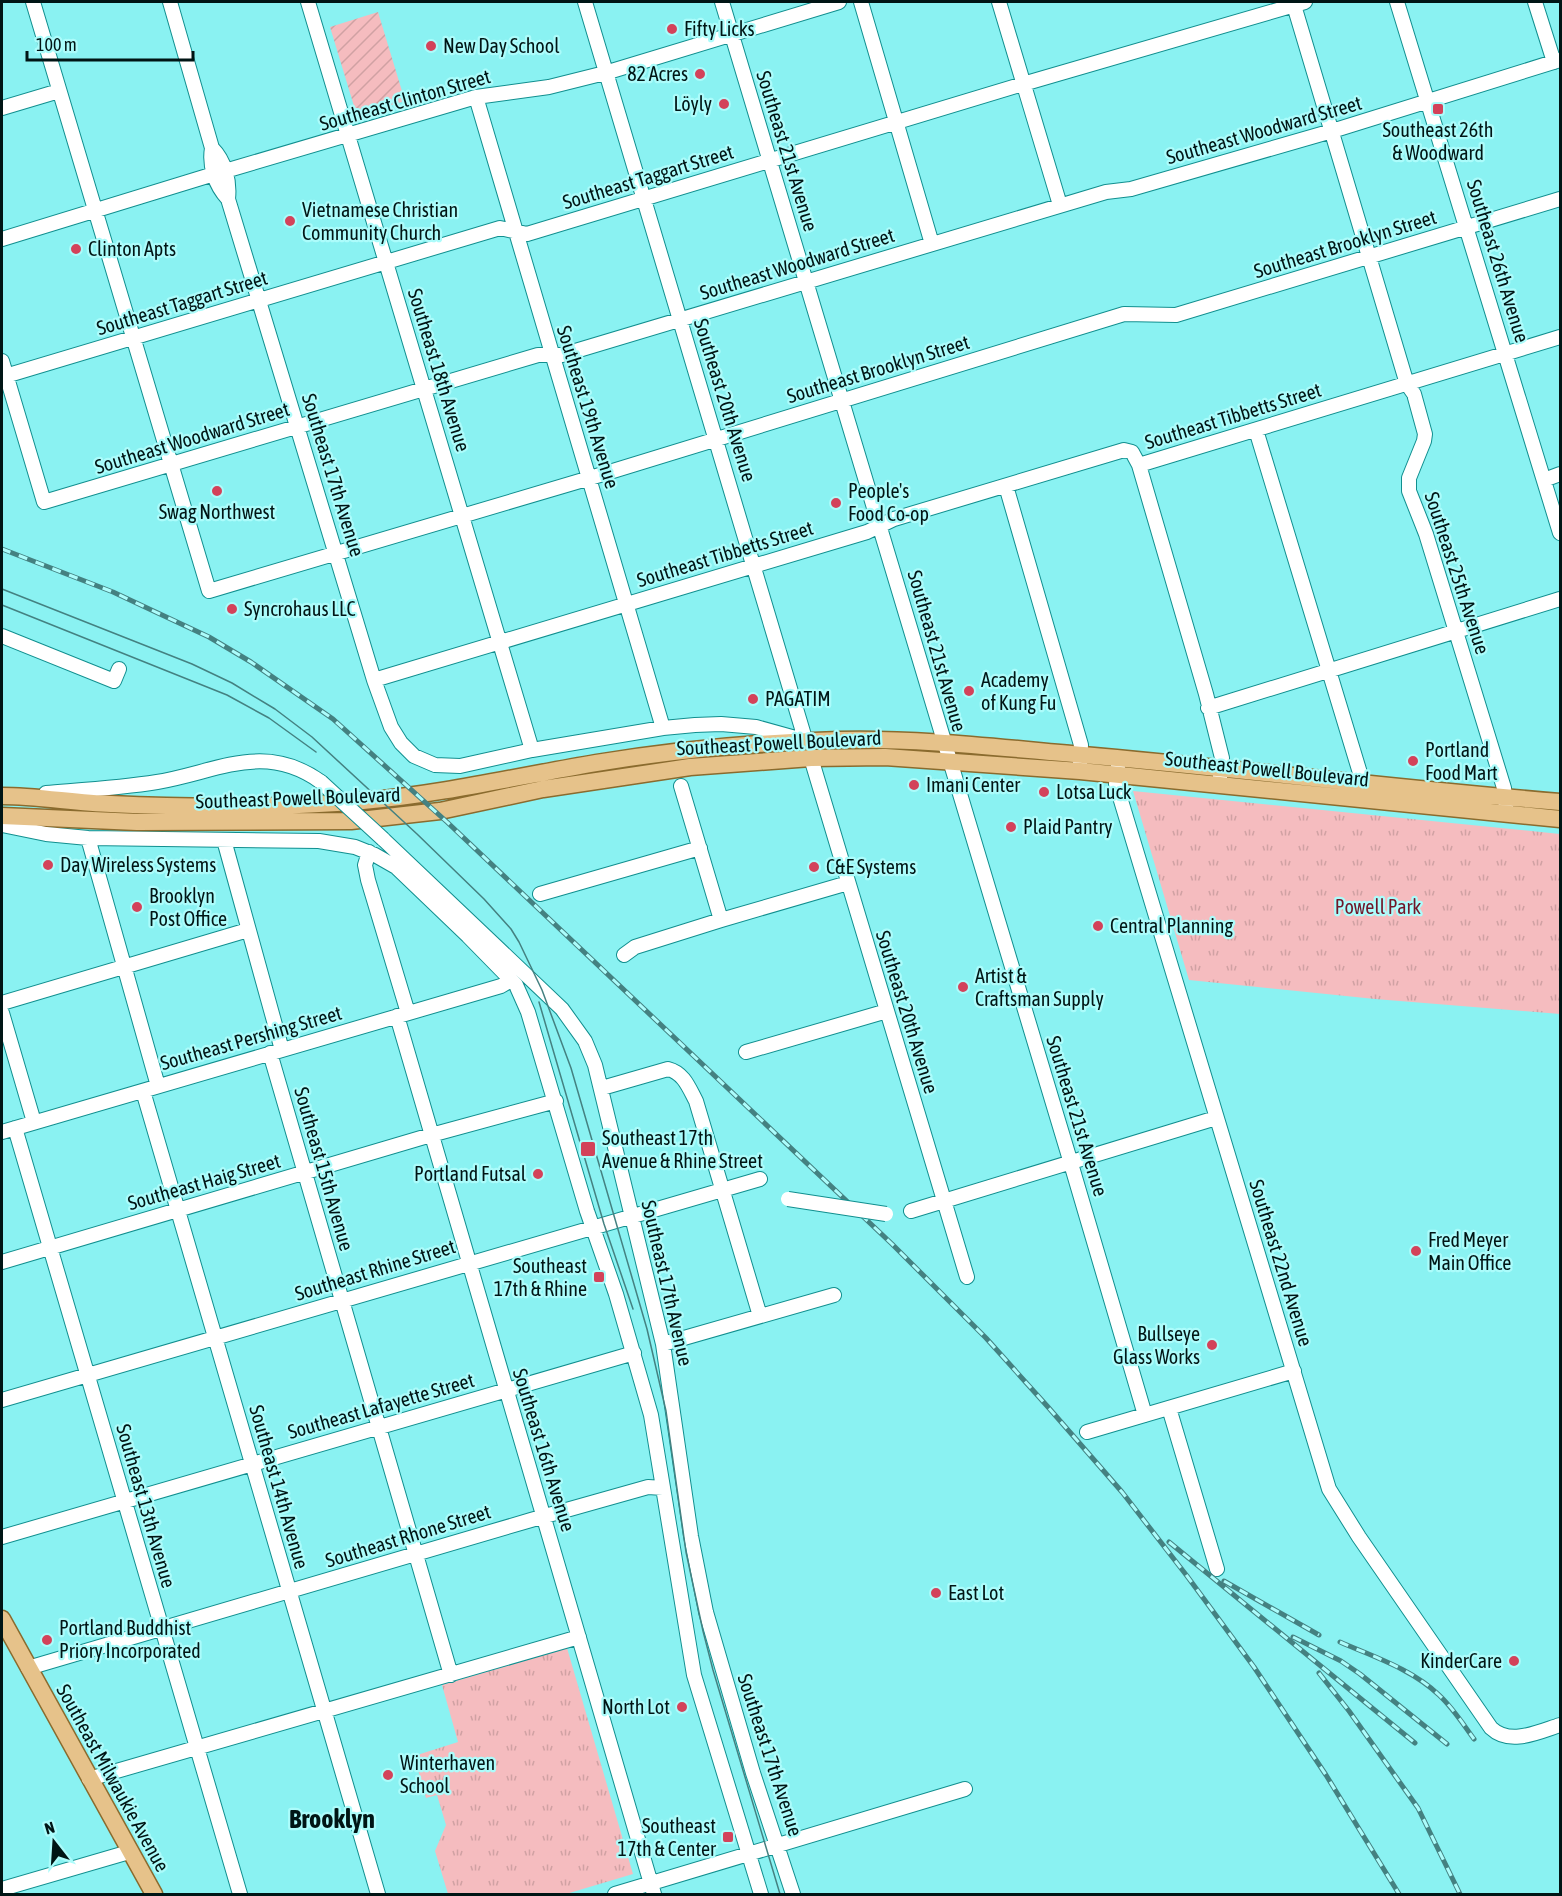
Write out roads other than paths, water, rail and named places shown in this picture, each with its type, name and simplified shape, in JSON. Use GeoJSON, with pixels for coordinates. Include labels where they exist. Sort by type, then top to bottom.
{"type":"FeatureCollection","features":[{"type":"Feature","properties":{"kind":"main road","name":"Southeast Powell Boulevard"},"geometry":{"type":"LineString","coordinates":[[8,796],[108,804],[177,806],[332,803],[467,787],[590,764],[669,753],[862,740],[944,743],[1080,763],[1117,775],[1220,777],[1360,791],[1506,814],[1560,819]]}},
{"type":"Feature","properties":{"kind":"main road","name":"Southeast Powell Boulevard"},"geometry":{"type":"LineString","coordinates":[[2,816],[174,823],[322,822],[372,819],[440,811],[543,789],[652,772],[811,758],[885,757],[949,761],[1080,763],[1118,758],[1220,777]]}},
{"type":"Feature","properties":{"kind":"main road","name":"Southeast Powell Boulevard"},"geometry":{"type":"LineString","coordinates":[[1360,791],[1506,796],[1560,802]]}},
{"type":"Feature","properties":{"kind":"main road","name":"Southeast Milwaukie Avenue"},"geometry":{"type":"LineString","coordinates":[[2,1618],[154,1894]]}},
{"type":"Feature","properties":{"kind":"street"},"geometry":{"type":"LineString","coordinates":[[33,2],[171,465]]}},
{"type":"Feature","properties":{"kind":"street","name":"Southeast 17th Avenue"},"geometry":{"type":"LineString","coordinates":[[170,2],[212,148],[210,160],[220,173],[219,189],[228,199],[374,680],[391,727],[401,743],[414,756],[435,765],[460,766],[532,750]]}},
{"type":"Feature","properties":{"kind":"street","name":"Southeast 18th Avenue"},"geometry":{"type":"LineString","coordinates":[[308,2],[532,750]]}},
{"type":"Feature","properties":{"kind":"street","name":"Southeast 20th Avenue"},"geometry":{"type":"LineString","coordinates":[[585,2],[806,742]]}},
{"type":"Feature","properties":{"kind":"street","name":"Southeast 21st Avenue"},"geometry":{"type":"LineString","coordinates":[[722,2],[1144,1415]]}},
{"type":"Feature","properties":{"kind":"street","name":"Southeast Clinton Street"},"geometry":{"type":"LineString","coordinates":[[2,239],[476,97],[549,87],[605,73],[839,2]]}},
{"type":"Feature","properties":{"kind":"street"},"geometry":{"type":"LineString","coordinates":[[861,2],[932,244]]}},
{"type":"Feature","properties":{"kind":"street"},"geometry":{"type":"LineString","coordinates":[[999,2],[1060,205]]}},
{"type":"Feature","properties":{"kind":"street","name":"Southeast 26th Avenue"},"geometry":{"type":"LineString","coordinates":[[1397,2],[1560,533]]}},
{"type":"Feature","properties":{"kind":"street"},"geometry":{"type":"LineString","coordinates":[[1535,2],[1557,61]]}},
{"type":"Feature","properties":{"kind":"street","name":"Southeast Taggart Street"},"geometry":{"type":"LineString","coordinates":[[4,376],[501,228],[527,234],[1297,3]]}},
{"type":"Feature","properties":{"kind":"street","name":"Southeast 25th Avenue"},"geometry":{"type":"LineString","coordinates":[[1297,3],[1407,384],[1414,394],[1425,434],[1409,478],[1409,491],[1426,534],[1506,796],[1506,814]]}},
{"type":"Feature","properties":{"kind":"street","name":"Southeast Woodward Street"},"geometry":{"type":"LineString","coordinates":[[4,376],[44,502],[538,355],[562,355],[1060,205],[1106,192],[1131,189],[1557,61]]}},
{"type":"Feature","properties":{"kind":"street"},"geometry":{"type":"LineString","coordinates":[[2,108],[59,91]]}},
{"type":"Feature","properties":{"kind":"street","name":"Southeast 19th Avenue"},"geometry":{"type":"LineString","coordinates":[[476,97],[663,728]]}},
{"type":"Feature","properties":{"kind":"street","name":"Southeast Brooklyn Street"},"geometry":{"type":"LineString","coordinates":[[171,465],[209,591],[590,478],[1124,314],[1176,315],[1560,199]]}},
{"type":"Feature","properties":{"kind":"street","name":"Southeast Tibbetts Street"},"geometry":{"type":"LineString","coordinates":[[374,680],[867,532],[894,519],[1124,450],[1132,452],[1139,465],[1560,338]]}},
{"type":"Feature","properties":{"kind":"street"},"geometry":{"type":"LineString","coordinates":[[2,361],[4,376]]}},
{"type":"Feature","properties":{"kind":"street"},"geometry":{"type":"LineString","coordinates":[[1256,430],[1360,773],[1360,791]]}},
{"type":"Feature","properties":{"kind":"street"},"geometry":{"type":"LineString","coordinates":[[1139,465],[1222,758],[1220,777]]}},
{"type":"Feature","properties":{"kind":"street"},"geometry":{"type":"LineString","coordinates":[[1544,480],[1560,474]]}},
{"type":"Feature","properties":{"kind":"street"},"geometry":{"type":"LineString","coordinates":[[1006,486],[1081,745],[1080,763]]}},
{"type":"Feature","properties":{"kind":"street"},"geometry":{"type":"LineString","coordinates":[[1208,708],[1560,599]]}},
{"type":"Feature","properties":{"kind":"street"},"geometry":{"type":"LineString","coordinates":[[2,636],[114,681],[118,669]]}},
{"type":"Feature","properties":{"kind":"street"},"geometry":{"type":"LineString","coordinates":[[532,750],[663,728],[721,724],[756,727],[806,742]]}},
{"type":"Feature","properties":{"kind":"street","name":"Southeast 20th Avenue"},"geometry":{"type":"LineString","coordinates":[[811,758],[967,1277]]}},
{"type":"Feature","properties":{"kind":"street","name":"Southeast 22nd Avenue"},"geometry":{"type":"LineString","coordinates":[[1118,758],[1116,784],[1119,795],[1329,1489],[1488,1724],[1501,1736],[1518,1737],[1560,1725]]}},
{"type":"Feature","properties":{"kind":"street","name":"Southeast 17th Avenue"},"geometry":{"type":"LineString","coordinates":[[8,796],[134,786],[248,760],[285,763],[321,782],[562,1008],[585,1041],[602,1088],[663,1344],[691,1536],[705,1612],[753,1773],[793,1894]]}},
{"type":"Feature","properties":{"kind":"street"},"geometry":{"type":"LineString","coordinates":[[681,786],[721,920]]}},
{"type":"Feature","properties":{"kind":"street"},"geometry":{"type":"LineString","coordinates":[[2,825],[46,834],[88,838],[334,842],[369,852],[388,862],[403,874],[511,980],[524,999],[592,1227],[634,1353],[654,1430],[694,1675],[761,1894]]}},
{"type":"Feature","properties":{"kind":"street"},"geometry":{"type":"LineString","coordinates":[[88,838],[158,1086]]}},
{"type":"Feature","properties":{"kind":"street","name":"Southeast 15th Avenue"},"geometry":{"type":"LineString","coordinates":[[224,840],[248,930],[304,1173],[451,1675]]}},
{"type":"Feature","properties":{"kind":"street"},"geometry":{"type":"LineString","coordinates":[[540,894],[699,848]]}},
{"type":"Feature","properties":{"kind":"street","name":"Southeast 16th Avenue"},"geometry":{"type":"LineString","coordinates":[[369,852],[365,865],[368,880],[431,1135],[652,1889]]}},
{"type":"Feature","properties":{"kind":"street"},"geometry":{"type":"LineString","coordinates":[[624,955],[636,947],[848,883]]}},
{"type":"Feature","properties":{"kind":"street"},"geometry":{"type":"LineString","coordinates":[[2,1003],[248,930]]}},
{"type":"Feature","properties":{"kind":"street","name":"Southeast Pershing Street"},"geometry":{"type":"LineString","coordinates":[[8,1130],[501,986],[511,980]]}},
{"type":"Feature","properties":{"kind":"street"},"geometry":{"type":"LineString","coordinates":[[746,1052],[887,1011]]}},
{"type":"Feature","properties":{"kind":"street"},"geometry":{"type":"LineString","coordinates":[[2,1012],[34,1122]]}},
{"type":"Feature","properties":{"kind":"street"},"geometry":{"type":"LineString","coordinates":[[602,1088],[668,1069],[679,1074],[696,1101],[760,1316]]}},
{"type":"Feature","properties":{"kind":"street","name":"Southeast 14th Avenue"},"geometry":{"type":"LineString","coordinates":[[143,1091],[378,1894]]}},
{"type":"Feature","properties":{"kind":"street","name":"Southeast Haig Street"},"geometry":{"type":"LineString","coordinates":[[2,1262],[431,1135],[556,1101]]}},
{"type":"Feature","properties":{"kind":"street"},"geometry":{"type":"LineString","coordinates":[[911,1211],[1216,1118]]}},
{"type":"Feature","properties":{"kind":"street","name":"Southeast 13th Avenue"},"geometry":{"type":"LineString","coordinates":[[8,1130],[51,1248],[240,1894]]}},
{"type":"Feature","properties":{"kind":"street","name":"Southeast Rhine Street"},"geometry":{"type":"LineString","coordinates":[[2,1400],[760,1179]]}},
{"type":"Feature","properties":{"kind":"street"},"geometry":{"type":"LineString","coordinates":[[788,1199],[886,1214]]}},
{"type":"Feature","properties":{"kind":"street"},"geometry":{"type":"LineString","coordinates":[[663,1344],[834,1295]]}},
{"type":"Feature","properties":{"kind":"street","name":"Southeast Lafayette Street"},"geometry":{"type":"LineString","coordinates":[[2,1537],[634,1353]]}},
{"type":"Feature","properties":{"kind":"street"},"geometry":{"type":"LineString","coordinates":[[1087,1432],[1294,1371]]}},
{"type":"Feature","properties":{"kind":"street"},"geometry":{"type":"LineString","coordinates":[[1169,1408],[1217,1569]]}},
{"type":"Feature","properties":{"kind":"street","name":"Southeast Rhone Street"},"geometry":{"type":"LineString","coordinates":[[28,1668],[543,1516],[648,1487],[663,1488]]}},
{"type":"Feature","properties":{"kind":"street"},"geometry":{"type":"LineString","coordinates":[[89,1779],[579,1637]]}},
{"type":"Feature","properties":{"kind":"street"},"geometry":{"type":"LineString","coordinates":[[615,1894],[652,1889],[748,1854],[965,1789]]}},
{"type":"Feature","properties":{"kind":"street"},"geometry":{"type":"LineString","coordinates":[[2,1889],[129,1852]]}},
{"type":"Feature","properties":{"kind":"tram line"},"geometry":{"type":"LineString","coordinates":[[2,589],[192,664],[232,683],[275,709],[312,737],[417,834],[484,899],[511,929],[519,942],[542,990],[571,1068],[647,1329],[666,1411],[686,1552],[703,1631],[780,1894]]}},
{"type":"Feature","properties":{"kind":"tram line"},"geometry":{"type":"LineString","coordinates":[[2,605],[227,695],[269,718],[316,752]]}},
{"type":"Feature","properties":{"kind":"tram line"},"geometry":{"type":"LineString","coordinates":[[539,1002],[604,1224],[633,1309]]}},
{"type":"Feature","properties":{"kind":"railway"},"geometry":{"type":"LineString","coordinates":[[2,549],[113,592],[209,637],[251,662],[333,719],[447,822],[892,1244],[986,1338],[1122,1492],[1254,1667],[1326,1775],[1399,1894]]}},
{"type":"Feature","properties":{"kind":"railway"},"geometry":{"type":"LineString","coordinates":[[1169,1542],[1415,1743]]}},
{"type":"Feature","properties":{"kind":"railway"},"geometry":{"type":"LineString","coordinates":[[1224,1581],[1319,1635]]}},
{"type":"Feature","properties":{"kind":"railway"},"geometry":{"type":"LineString","coordinates":[[1293,1637],[1341,1661],[1360,1674],[1447,1744]]}},
{"type":"Feature","properties":{"kind":"railway"},"geometry":{"type":"LineString","coordinates":[[1340,1642],[1392,1664],[1417,1678],[1449,1705],[1474,1739]]}},
{"type":"Feature","properties":{"kind":"railway"},"geometry":{"type":"LineString","coordinates":[[1319,1673],[1418,1808],[1460,1894]]}},
{"type":"Feature","properties":{"kind":"place","name":"Fifty Licks"},"geometry":{"type":"Point","coordinates":[672,29]}},
{"type":"Feature","properties":{"kind":"place","name":"New Day School"},"geometry":{"type":"Point","coordinates":[431,46]}},
{"type":"Feature","properties":{"kind":"place","name":"82 Acres"},"geometry":{"type":"Point","coordinates":[700,74]}},
{"type":"Feature","properties":{"kind":"place","name":"Löyly"},"geometry":{"type":"Point","coordinates":[724,104]}},
{"type":"Feature","properties":{"kind":"place","name":"Southeast 26th & Woodward"},"geometry":{"type":"Point","coordinates":[1438,109]}},
{"type":"Feature","properties":{"kind":"place","name":"Vietnamese Christian Community Church"},"geometry":{"type":"Point","coordinates":[290,221]}},
{"type":"Feature","properties":{"kind":"place","name":"Clinton Apts"},"geometry":{"type":"Point","coordinates":[76,249]}},
{"type":"Feature","properties":{"kind":"place","name":"Swag Northwest"},"geometry":{"type":"Point","coordinates":[217,491]}},
{"type":"Feature","properties":{"kind":"place","name":"People's Food Co-op"},"geometry":{"type":"Point","coordinates":[836,503]}},
{"type":"Feature","properties":{"kind":"place","name":"Syncrohaus LLC"},"geometry":{"type":"Point","coordinates":[232,609]}},
{"type":"Feature","properties":{"kind":"place","name":"Academy of Kung Fu"},"geometry":{"type":"Point","coordinates":[969,691]}},
{"type":"Feature","properties":{"kind":"place","name":"PAGATIM"},"geometry":{"type":"Point","coordinates":[753,699]}},
{"type":"Feature","properties":{"kind":"place","name":"Portland Food Mart"},"geometry":{"type":"Point","coordinates":[1413,761]}},
{"type":"Feature","properties":{"kind":"place","name":"Imani Center"},"geometry":{"type":"Point","coordinates":[914,785]}},
{"type":"Feature","properties":{"kind":"place","name":"Lotsa Luck"},"geometry":{"type":"Point","coordinates":[1044,792]}},
{"type":"Feature","properties":{"kind":"place","name":"Plaid Pantry"},"geometry":{"type":"Point","coordinates":[1011,827]}},
{"type":"Feature","properties":{"kind":"place","name":"Day Wireless Systems"},"geometry":{"type":"Point","coordinates":[48,865]}},
{"type":"Feature","properties":{"kind":"place","name":"C&E Systems"},"geometry":{"type":"Point","coordinates":[814,867]}},
{"type":"Feature","properties":{"kind":"place","name":"Brooklyn Post Office"},"geometry":{"type":"Point","coordinates":[137,907]}},
{"type":"Feature","properties":{"kind":"place","name":"Central Planning"},"geometry":{"type":"Point","coordinates":[1098,926]}},
{"type":"Feature","properties":{"kind":"place","name":"Artist & Craftsman Supply"},"geometry":{"type":"Point","coordinates":[963,987]}},
{"type":"Feature","properties":{"kind":"place","name":"Southeast 17th Avenue & Rhine Street"},"geometry":{"type":"Point","coordinates":[588,1149]}},
{"type":"Feature","properties":{"kind":"place","name":"Portland Futsal"},"geometry":{"type":"Point","coordinates":[538,1174]}},
{"type":"Feature","properties":{"kind":"place","name":"Fred Meyer Main Office"},"geometry":{"type":"Point","coordinates":[1416,1251]}},
{"type":"Feature","properties":{"kind":"place","name":"Southeast 17th & Rhine"},"geometry":{"type":"Point","coordinates":[599,1277]}},
{"type":"Feature","properties":{"kind":"place","name":"Bullseye Glass Works"},"geometry":{"type":"Point","coordinates":[1212,1345]}},
{"type":"Feature","properties":{"kind":"place","name":"East Lot"},"geometry":{"type":"Point","coordinates":[936,1593]}},
{"type":"Feature","properties":{"kind":"place","name":"Portland Buddhist Priory Incorporated"},"geometry":{"type":"Point","coordinates":[47,1640]}},
{"type":"Feature","properties":{"kind":"place","name":"KinderCare"},"geometry":{"type":"Point","coordinates":[1514,1661]}},
{"type":"Feature","properties":{"kind":"place","name":"North Lot"},"geometry":{"type":"Point","coordinates":[682,1707]}},
{"type":"Feature","properties":{"kind":"place","name":"Winterhaven School"},"geometry":{"type":"Point","coordinates":[388,1775]}},
{"type":"Feature","properties":{"kind":"place","name":"Southeast 17th & Center"},"geometry":{"type":"Point","coordinates":[728,1837]}},
{"type":"Feature","properties":{"kind":"district","name":"Brooklyn"},"geometry":{"type":"Point","coordinates":[332,1819]}},
{"type":"Feature","properties":{"kind":"park label","name":"Powell Park"},"geometry":{"type":"Point","coordinates":[1378,907]}}]}
